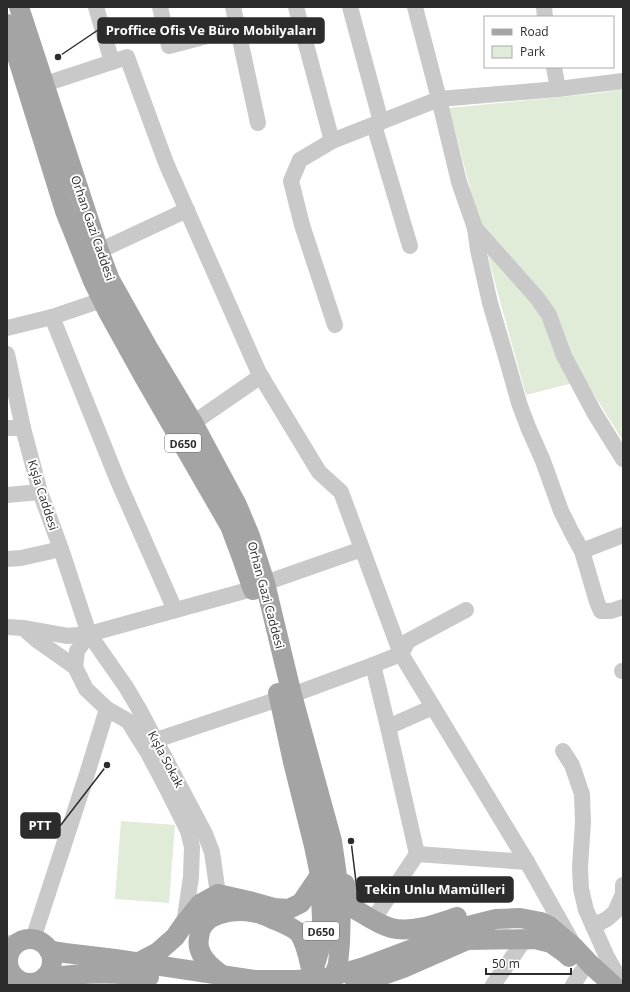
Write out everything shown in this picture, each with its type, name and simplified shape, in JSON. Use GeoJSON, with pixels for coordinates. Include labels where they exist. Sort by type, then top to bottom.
{"type":"FeatureCollection","features":[{"type":"Feature","properties":{"kind":"main road","name":"Orhan Gazi Caddesi"},"geometry":{"type":"LineString","coordinates":[[19,7],[99,251],[110,280],[148,348],[193,423],[237,505],[250,536],[259,586],[285,697],[332,841],[341,904],[338,964],[330,985]]}},
{"type":"Feature","properties":{"kind":"main road","name":"Orhan Gazi Caddesi"},"geometry":{"type":"LineString","coordinates":[[7,24],[64,211],[92,281],[144,376],[230,526],[242,558],[259,586]]}},
{"type":"Feature","properties":{"kind":"main road","name":"Orhan Gazi Caddesi"},"geometry":{"type":"LineString","coordinates":[[285,697],[293,762],[320,875],[322,919],[320,948],[309,980]]}},
{"type":"Feature","properties":{"kind":"main road"},"geometry":{"type":"LineString","coordinates":[[332,841],[353,908],[373,920],[391,928],[411,930],[476,910],[503,908],[530,910],[546,915],[558,933]]}},
{"type":"Feature","properties":{"kind":"main road"},"geometry":{"type":"LineString","coordinates":[[139,962],[158,952],[175,937],[200,904],[218,894],[274,908],[289,909],[300,903],[320,875]]}},
{"type":"Feature","properties":{"kind":"main road"},"geometry":{"type":"LineString","coordinates":[[222,976],[207,963],[201,953],[198,941],[199,932],[209,919],[227,912],[240,911],[253,912],[284,924],[298,932],[309,957],[309,980]]}},
{"type":"Feature","properties":{"kind":"main road"},"geometry":{"type":"LineString","coordinates":[[355,985],[403,968],[463,934],[496,919],[520,918],[540,922],[549,926],[575,948],[613,985]]}},
{"type":"Feature","properties":{"kind":"main road"},"geometry":{"type":"LineString","coordinates":[[200,985],[134,974],[90,973],[44,978],[37,982],[30,983],[15,980],[16,978],[11,973],[7,959],[13,946],[27,943],[52,951],[139,962],[222,976],[254,980],[296,980],[326,978],[364,967],[412,949],[463,934],[502,939],[535,939],[551,943],[565,953],[578,978],[596,985]]}},
{"type":"Feature","properties":{"kind":"main road"},"geometry":{"type":"LineString","coordinates":[[392,985],[472,948],[502,939]]}},
{"type":"Feature","properties":{"kind":"main road"},"geometry":{"type":"LineString","coordinates":[[27,943],[50,951],[52,958],[51,966],[44,978]]}},
{"type":"Feature","properties":{"kind":"main road"},"geometry":{"type":"LineString","coordinates":[[90,973],[109,985]]}},
{"type":"Feature","properties":{"kind":"street"},"geometry":{"type":"LineString","coordinates":[[96,7],[112,62]]}},
{"type":"Feature","properties":{"kind":"street"},"geometry":{"type":"LineString","coordinates":[[160,7],[169,46],[238,28]]}},
{"type":"Feature","properties":{"kind":"street"},"geometry":{"type":"LineString","coordinates":[[233,7],[258,123]]}},
{"type":"Feature","properties":{"kind":"street"},"geometry":{"type":"LineString","coordinates":[[296,7],[332,141]]}},
{"type":"Feature","properties":{"kind":"street"},"geometry":{"type":"LineString","coordinates":[[350,7],[410,246]]}},
{"type":"Feature","properties":{"kind":"street"},"geometry":{"type":"LineString","coordinates":[[415,7],[459,182],[475,228],[478,250],[490,303],[519,403],[528,428],[543,461],[561,511],[582,551],[597,602],[602,611],[612,611],[623,607]]}},
{"type":"Feature","properties":{"kind":"street"},"geometry":{"type":"LineString","coordinates":[[45,84],[127,57],[166,163],[262,376],[319,472],[341,492],[401,654],[527,862],[575,948]]}},
{"type":"Feature","properties":{"kind":"street"},"geometry":{"type":"LineString","coordinates":[[554,68],[558,89]]}},
{"type":"Feature","properties":{"kind":"street"},"geometry":{"type":"LineString","coordinates":[[335,326],[302,225],[291,181],[300,160],[332,141],[439,99],[558,89],[623,81]]}},
{"type":"Feature","properties":{"kind":"street"},"geometry":{"type":"LineString","coordinates":[[99,251],[187,210]]}},
{"type":"Feature","properties":{"kind":"street"},"geometry":{"type":"LineString","coordinates":[[475,228],[538,299],[549,316],[564,356],[595,414],[623,458]]}},
{"type":"Feature","properties":{"kind":"street"},"geometry":{"type":"LineString","coordinates":[[7,328],[52,317],[102,300]]}},
{"type":"Feature","properties":{"kind":"street"},"geometry":{"type":"LineString","coordinates":[[52,317],[118,481],[175,610]]}},
{"type":"Feature","properties":{"kind":"street","name":"Kışla Caddesi"},"geometry":{"type":"LineString","coordinates":[[7,354],[23,428],[40,492],[61,549],[89,634]]}},
{"type":"Feature","properties":{"kind":"street"},"geometry":{"type":"LineString","coordinates":[[193,423],[262,376]]}},
{"type":"Feature","properties":{"kind":"street"},"geometry":{"type":"LineString","coordinates":[[7,428],[23,428]]}},
{"type":"Feature","properties":{"kind":"street"},"geometry":{"type":"LineString","coordinates":[[7,495],[40,492]]}},
{"type":"Feature","properties":{"kind":"street"},"geometry":{"type":"LineString","coordinates":[[582,551],[623,535]]}},
{"type":"Feature","properties":{"kind":"street"},"geometry":{"type":"LineString","coordinates":[[7,559],[21,558],[61,549]]}},
{"type":"Feature","properties":{"kind":"street"},"geometry":{"type":"LineString","coordinates":[[7,627],[23,628],[68,636],[89,634],[259,586],[362,549]]}},
{"type":"Feature","properties":{"kind":"street"},"geometry":{"type":"LineString","coordinates":[[156,740],[373,666],[401,654],[408,641],[466,610]]}},
{"type":"Feature","properties":{"kind":"street"},"geometry":{"type":"LineString","coordinates":[[23,628],[38,641],[75,667],[77,652],[89,634]]}},
{"type":"Feature","properties":{"kind":"street","name":"Kışla Sokak"},"geometry":{"type":"LineString","coordinates":[[89,634],[126,687],[139,709],[194,813],[212,852],[218,894]]}},
{"type":"Feature","properties":{"kind":"street"},"geometry":{"type":"LineString","coordinates":[[373,666],[417,854],[373,920]]}},
{"type":"Feature","properties":{"kind":"street","name":"Kışla Sokak"},"geometry":{"type":"LineString","coordinates":[[75,667],[86,689],[107,709],[128,720],[148,753],[188,831],[192,847],[191,877],[184,924]]}},
{"type":"Feature","properties":{"kind":"street"},"geometry":{"type":"LineString","coordinates":[[27,943],[84,781],[107,709],[119,706],[125,699],[126,687]]}},
{"type":"Feature","properties":{"kind":"street"},"geometry":{"type":"LineString","coordinates":[[388,727],[433,707]]}},
{"type":"Feature","properties":{"kind":"street"},"geometry":{"type":"LineString","coordinates":[[563,751],[572,765],[582,794],[583,822],[580,867],[581,889],[586,910],[607,957],[623,985]]}},
{"type":"Feature","properties":{"kind":"street"},"geometry":{"type":"LineString","coordinates":[[417,854],[527,862]]}},
{"type":"Feature","properties":{"kind":"street"},"geometry":{"type":"LineString","coordinates":[[593,926],[615,912],[623,894],[623,885]]}},
{"type":"Feature","properties":{"kind":"street"},"geometry":{"type":"LineString","coordinates":[[493,985],[525,939]]}},
{"type":"Feature","properties":{"kind":"green space"},"geometry":{"type":"Polygon","coordinates":[[[623,89],[623,441],[585,380],[526,395],[449,108],[600,93],[623,89]]]}},
{"type":"Feature","properties":{"kind":"green space"},"geometry":{"type":"Polygon","coordinates":[[[121,821],[175,825],[169,903],[115,899],[121,821]]]}},
{"type":"Feature","properties":{"kind":"place","name":"Proffice Ofis Ve Büro Mobilyaları"},"geometry":{"type":"Point","coordinates":[58,57]}},
{"type":"Feature","properties":{"kind":"place","name":"PTT"},"geometry":{"type":"Point","coordinates":[107,765]}},
{"type":"Feature","properties":{"kind":"place","name":"Tekin Unlu Mamülleri"},"geometry":{"type":"Point","coordinates":[351,841]}}]}
